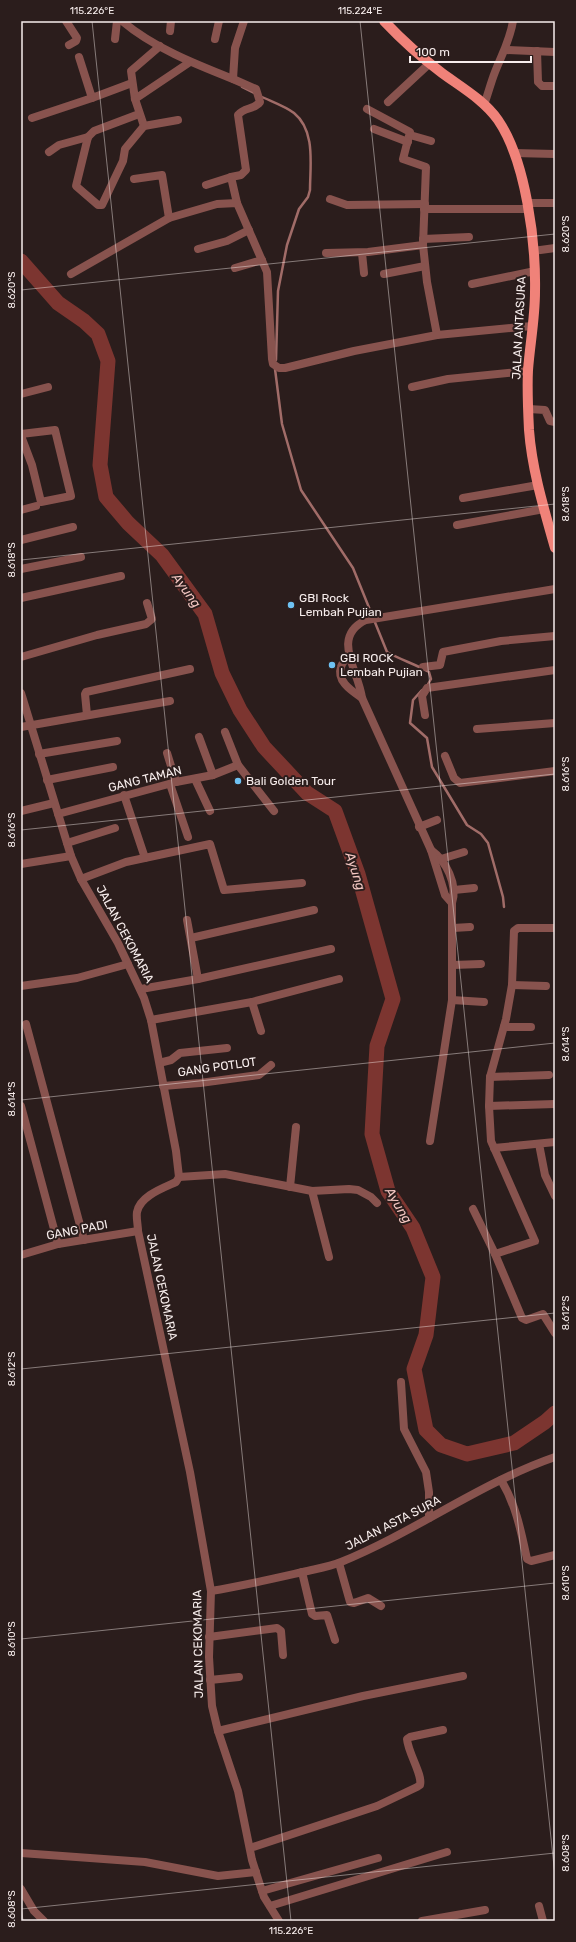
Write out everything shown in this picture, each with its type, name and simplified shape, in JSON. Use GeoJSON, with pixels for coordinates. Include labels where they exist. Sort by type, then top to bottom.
{"type":"FeatureCollection","features":[{"type":"Feature","properties":{"kind":"main road","name":"JALAN ANTASURA"},"geometry":{"type":"LineString","coordinates":[[384,21],[430,63],[484,105],[497,119],[509,140],[514,153],[527,206],[535,271],[535,293],[528,371],[530,442],[538,485],[555,548]]}},
{"type":"Feature","properties":{"kind":"street"},"geometry":{"type":"LineString","coordinates":[[66,21],[77,38],[76,41],[69,45]]}},
{"type":"Feature","properties":{"kind":"street"},"geometry":{"type":"LineString","coordinates":[[115,39],[117,21]]}},
{"type":"Feature","properties":{"kind":"street"},"geometry":{"type":"LineString","coordinates":[[122,21],[160,46],[190,62],[256,89],[260,102],[254,107],[242,111],[238,115],[246,170],[244,173],[206,185]]}},
{"type":"Feature","properties":{"kind":"street"},"geometry":{"type":"LineString","coordinates":[[170,31],[171,21]]}},
{"type":"Feature","properties":{"kind":"street"},"geometry":{"type":"LineString","coordinates":[[215,39],[219,21]]}},
{"type":"Feature","properties":{"kind":"street"},"geometry":{"type":"LineString","coordinates":[[233,79],[236,48],[244,21]]}},
{"type":"Feature","properties":{"kind":"street"},"geometry":{"type":"LineString","coordinates":[[484,105],[493,77],[506,50],[513,21]]}},
{"type":"Feature","properties":{"kind":"street"},"geometry":{"type":"LineString","coordinates":[[144,126],[135,99],[131,72],[133,67],[160,46]]}},
{"type":"Feature","properties":{"kind":"street"},"geometry":{"type":"LineString","coordinates":[[506,50],[555,52]]}},
{"type":"Feature","properties":{"kind":"street"},"geometry":{"type":"LineString","coordinates":[[537,51],[538,82],[542,86],[555,86]]}},
{"type":"Feature","properties":{"kind":"street"},"geometry":{"type":"LineString","coordinates":[[79,57],[92,98]]}},
{"type":"Feature","properties":{"kind":"street"},"geometry":{"type":"LineString","coordinates":[[135,99],[190,62]]}},
{"type":"Feature","properties":{"kind":"street"},"geometry":{"type":"LineString","coordinates":[[388,102],[430,63]]}},
{"type":"Feature","properties":{"kind":"street"},"geometry":{"type":"LineString","coordinates":[[32,118],[132,83]]}},
{"type":"Feature","properties":{"kind":"street"},"geometry":{"type":"LineString","coordinates":[[367,108],[409,131],[409,138],[403,159],[426,168],[423,242],[425,266],[437,335]]}},
{"type":"Feature","properties":{"kind":"street"},"geometry":{"type":"LineString","coordinates":[[49,152],[59,145],[88,136],[94,131],[139,114]]}},
{"type":"Feature","properties":{"kind":"street"},"geometry":{"type":"LineString","coordinates":[[88,136],[76,186],[98,205],[101,205],[123,160],[125,149],[144,126],[178,120]]}},
{"type":"Feature","properties":{"kind":"street"},"geometry":{"type":"LineString","coordinates":[[374,129],[409,138],[431,141]]}},
{"type":"Feature","properties":{"kind":"street"},"geometry":{"type":"LineString","coordinates":[[514,153],[555,154]]}},
{"type":"Feature","properties":{"kind":"street"},"geometry":{"type":"LineString","coordinates":[[134,179],[162,175],[169,218]]}},
{"type":"Feature","properties":{"kind":"street"},"geometry":{"type":"LineString","coordinates":[[231,177],[237,202],[267,272],[272,359],[276,366],[285,368],[354,351],[437,335],[532,326]]}},
{"type":"Feature","properties":{"kind":"street"},"geometry":{"type":"LineString","coordinates":[[330,198],[347,205],[527,206],[555,204]]}},
{"type":"Feature","properties":{"kind":"street"},"geometry":{"type":"LineString","coordinates":[[71,274],[169,218],[217,204],[237,202]]}},
{"type":"Feature","properties":{"kind":"street"},"geometry":{"type":"LineString","coordinates":[[198,249],[227,241],[249,230]]}},
{"type":"Feature","properties":{"kind":"street"},"geometry":{"type":"LineString","coordinates":[[326,253],[362,252],[423,242],[469,237]]}},
{"type":"Feature","properties":{"kind":"street"},"geometry":{"type":"LineString","coordinates":[[533,251],[555,248]]}},
{"type":"Feature","properties":{"kind":"street"},"geometry":{"type":"LineString","coordinates":[[362,252],[364,273]]}},
{"type":"Feature","properties":{"kind":"street"},"geometry":{"type":"LineString","coordinates":[[235,268],[262,260]]}},
{"type":"Feature","properties":{"kind":"street"},"geometry":{"type":"LineString","coordinates":[[384,274],[425,266]]}},
{"type":"Feature","properties":{"kind":"street"},"geometry":{"type":"LineString","coordinates":[[472,284],[535,271]]}},
{"type":"Feature","properties":{"kind":"street"},"geometry":{"type":"LineString","coordinates":[[412,387],[448,379],[528,371]]}},
{"type":"Feature","properties":{"kind":"street"},"geometry":{"type":"LineString","coordinates":[[21,394],[48,387]]}},
{"type":"Feature","properties":{"kind":"street"},"geometry":{"type":"LineString","coordinates":[[528,409],[545,410],[550,421],[555,422]]}},
{"type":"Feature","properties":{"kind":"street"},"geometry":{"type":"LineString","coordinates":[[55,430],[71,496],[41,502],[32,464],[21,435],[55,430]]}},
{"type":"Feature","properties":{"kind":"street"},"geometry":{"type":"LineString","coordinates":[[462,498],[538,485]]}},
{"type":"Feature","properties":{"kind":"street"},"geometry":{"type":"LineString","coordinates":[[21,510],[36,506]]}},
{"type":"Feature","properties":{"kind":"street"},"geometry":{"type":"LineString","coordinates":[[457,525],[544,509]]}},
{"type":"Feature","properties":{"kind":"street"},"geometry":{"type":"LineString","coordinates":[[21,540],[73,527]]}},
{"type":"Feature","properties":{"kind":"street"},"geometry":{"type":"LineString","coordinates":[[21,569],[81,558]]}},
{"type":"Feature","properties":{"kind":"street"},"geometry":{"type":"LineString","coordinates":[[21,598],[122,576]]}},
{"type":"Feature","properties":{"kind":"street"},"geometry":{"type":"LineString","coordinates":[[452,903],[445,895],[431,850],[362,698],[360,685],[348,655],[348,648],[352,633],[360,623],[366,620],[555,589]]}},
{"type":"Feature","properties":{"kind":"street"},"geometry":{"type":"LineString","coordinates":[[21,657],[97,635],[146,624],[152,619],[147,603]]}},
{"type":"Feature","properties":{"kind":"street"},"geometry":{"type":"LineString","coordinates":[[423,667],[440,665],[443,652],[501,642],[555,636]]}},
{"type":"Feature","properties":{"kind":"street"},"geometry":{"type":"LineString","coordinates":[[348,655],[341,666],[341,672],[349,689],[362,698]]}},
{"type":"Feature","properties":{"kind":"street"},"geometry":{"type":"LineString","coordinates":[[87,716],[86,692],[190,669]]}},
{"type":"Feature","properties":{"kind":"street"},"geometry":{"type":"LineString","coordinates":[[425,715],[422,696],[427,688],[555,670]]}},
{"type":"Feature","properties":{"kind":"street","name":"JALAN CEKOMARIA"},"geometry":{"type":"LineString","coordinates":[[21,694],[54,803],[81,879],[141,989],[151,1020],[180,1177],[176,1182],[144,1200],[137,1211],[138,1230],[190,1472],[211,1591],[209,1637],[212,1706],[218,1731],[238,1790],[256,1872],[262,1891],[279,1921]]}},
{"type":"Feature","properties":{"kind":"street"},"geometry":{"type":"LineString","coordinates":[[21,727],[170,701]]}},
{"type":"Feature","properties":{"kind":"street"},"geometry":{"type":"LineString","coordinates":[[477,729],[555,723]]}},
{"type":"Feature","properties":{"kind":"street"},"geometry":{"type":"LineString","coordinates":[[225,732],[238,765],[274,811]]}},
{"type":"Feature","properties":{"kind":"street"},"geometry":{"type":"LineString","coordinates":[[199,737],[213,775]]}},
{"type":"Feature","properties":{"kind":"street"},"geometry":{"type":"LineString","coordinates":[[39,754],[116,741]]}},
{"type":"Feature","properties":{"kind":"street"},"geometry":{"type":"LineString","coordinates":[[167,753],[173,783],[188,837]]}},
{"type":"Feature","properties":{"kind":"street"},"geometry":{"type":"LineString","coordinates":[[445,756],[454,778],[460,783],[555,771]]}},
{"type":"Feature","properties":{"kind":"street","name":"GANG TAMAN"},"geometry":{"type":"LineString","coordinates":[[58,814],[173,783],[213,775],[238,765]]}},
{"type":"Feature","properties":{"kind":"street"},"geometry":{"type":"LineString","coordinates":[[47,780],[112,767]]}},
{"type":"Feature","properties":{"kind":"street"},"geometry":{"type":"LineString","coordinates":[[195,779],[210,811]]}},
{"type":"Feature","properties":{"kind":"street"},"geometry":{"type":"LineString","coordinates":[[124,796],[145,858]]}},
{"type":"Feature","properties":{"kind":"street"},"geometry":{"type":"LineString","coordinates":[[21,811],[54,803]]}},
{"type":"Feature","properties":{"kind":"street"},"geometry":{"type":"LineString","coordinates":[[420,827],[437,820]]}},
{"type":"Feature","properties":{"kind":"street"},"geometry":{"type":"LineString","coordinates":[[67,843],[115,828]]}},
{"type":"Feature","properties":{"kind":"street"},"geometry":{"type":"LineString","coordinates":[[81,879],[112,867],[145,858],[210,844],[224,890],[302,883]]}},
{"type":"Feature","properties":{"kind":"street"},"geometry":{"type":"LineString","coordinates":[[430,1141],[452,1000],[452,903],[454,890],[448,871],[441,859],[431,850]]}},
{"type":"Feature","properties":{"kind":"street"},"geometry":{"type":"LineString","coordinates":[[441,859],[464,852]]}},
{"type":"Feature","properties":{"kind":"street"},"geometry":{"type":"LineString","coordinates":[[21,864],[72,856]]}},
{"type":"Feature","properties":{"kind":"street"},"geometry":{"type":"LineString","coordinates":[[454,890],[474,888]]}},
{"type":"Feature","properties":{"kind":"street"},"geometry":{"type":"LineString","coordinates":[[191,938],[314,910]]}},
{"type":"Feature","properties":{"kind":"street"},"geometry":{"type":"LineString","coordinates":[[188,920],[198,979]]}},
{"type":"Feature","properties":{"kind":"street"},"geometry":{"type":"LineString","coordinates":[[453,928],[470,927]]}},
{"type":"Feature","properties":{"kind":"street"},"geometry":{"type":"LineString","coordinates":[[495,1254],[535,1241],[491,1141],[489,1106],[490,1077],[504,1027],[512,985],[514,931],[518,928],[555,928]]}},
{"type":"Feature","properties":{"kind":"street"},"geometry":{"type":"LineString","coordinates":[[141,989],[198,979],[332,949]]}},
{"type":"Feature","properties":{"kind":"street"},"geometry":{"type":"LineString","coordinates":[[21,986],[78,978],[128,964]]}},
{"type":"Feature","properties":{"kind":"street"},"geometry":{"type":"LineString","coordinates":[[453,964],[481,964]]}},
{"type":"Feature","properties":{"kind":"street"},"geometry":{"type":"LineString","coordinates":[[151,1020],[252,1002],[339,979]]}},
{"type":"Feature","properties":{"kind":"street"},"geometry":{"type":"LineString","coordinates":[[512,985],[546,986]]}},
{"type":"Feature","properties":{"kind":"street"},"geometry":{"type":"LineString","coordinates":[[452,1000],[484,1002]]}},
{"type":"Feature","properties":{"kind":"street"},"geometry":{"type":"LineString","coordinates":[[252,1002],[261,1031]]}},
{"type":"Feature","properties":{"kind":"street"},"geometry":{"type":"LineString","coordinates":[[26,1024],[84,1240]]}},
{"type":"Feature","properties":{"kind":"street"},"geometry":{"type":"LineString","coordinates":[[504,1027],[531,1027]]}},
{"type":"Feature","properties":{"kind":"street"},"geometry":{"type":"LineString","coordinates":[[160,1063],[171,1060],[180,1053],[227,1048]]}},
{"type":"Feature","properties":{"kind":"street","name":"GANG POTLOT"},"geometry":{"type":"LineString","coordinates":[[163,1086],[200,1083],[259,1075],[271,1065]]}},
{"type":"Feature","properties":{"kind":"street"},"geometry":{"type":"LineString","coordinates":[[490,1077],[549,1075]]}},
{"type":"Feature","properties":{"kind":"street"},"geometry":{"type":"LineString","coordinates":[[489,1106],[555,1104]]}},
{"type":"Feature","properties":{"kind":"street"},"geometry":{"type":"LineString","coordinates":[[21,1106],[58,1244]]}},
{"type":"Feature","properties":{"kind":"street"},"geometry":{"type":"LineString","coordinates":[[290,1187],[296,1127]]}},
{"type":"Feature","properties":{"kind":"street"},"geometry":{"type":"LineString","coordinates":[[494,1148],[555,1142]]}},
{"type":"Feature","properties":{"kind":"street"},"geometry":{"type":"LineString","coordinates":[[539,1144],[546,1175],[555,1196]]}},
{"type":"Feature","properties":{"kind":"street"},"geometry":{"type":"LineString","coordinates":[[180,1177],[225,1174],[312,1191],[358,1190],[371,1197],[376,1203]]}},
{"type":"Feature","properties":{"kind":"street"},"geometry":{"type":"LineString","coordinates":[[312,1191],[329,1257]]}},
{"type":"Feature","properties":{"kind":"street"},"geometry":{"type":"LineString","coordinates":[[473,1209],[495,1254],[522,1318],[526,1320],[543,1314],[555,1333]]}},
{"type":"Feature","properties":{"kind":"street","name":"GANG PADI"},"geometry":{"type":"LineString","coordinates":[[21,1255],[58,1244],[138,1230]]}},
{"type":"Feature","properties":{"kind":"street"},"geometry":{"type":"LineString","coordinates":[[401,1382],[404,1428],[426,1472],[429,1492],[429,1518]]}},
{"type":"Feature","properties":{"kind":"street","name":"JALAN ASTA SURA"},"geometry":{"type":"LineString","coordinates":[[211,1591],[269,1581],[339,1563],[393,1539],[501,1480],[555,1457]]}},
{"type":"Feature","properties":{"kind":"street"},"geometry":{"type":"LineString","coordinates":[[501,1480],[512,1498],[527,1559],[531,1561],[555,1555]]}},
{"type":"Feature","properties":{"kind":"street"},"geometry":{"type":"LineString","coordinates":[[339,1563],[350,1602],[354,1603],[368,1598],[380,1606]]}},
{"type":"Feature","properties":{"kind":"street"},"geometry":{"type":"LineString","coordinates":[[302,1572],[312,1614],[315,1616],[327,1615],[335,1640]]}},
{"type":"Feature","properties":{"kind":"street"},"geometry":{"type":"LineString","coordinates":[[209,1637],[278,1628],[281,1631],[283,1654]]}},
{"type":"Feature","properties":{"kind":"street"},"geometry":{"type":"LineString","coordinates":[[218,1731],[363,1696],[463,1676]]}},
{"type":"Feature","properties":{"kind":"street"},"geometry":{"type":"LineString","coordinates":[[210,1680],[239,1677]]}},
{"type":"Feature","properties":{"kind":"street"},"geometry":{"type":"LineString","coordinates":[[250,1848],[377,1806],[417,1787],[420,1785],[421,1780],[412,1760],[407,1739],[410,1737],[443,1730]]}},
{"type":"Feature","properties":{"kind":"street"},"geometry":{"type":"LineString","coordinates":[[21,1852],[145,1862],[218,1876],[256,1872]]}},
{"type":"Feature","properties":{"kind":"street"},"geometry":{"type":"LineString","coordinates":[[270,1906],[447,1852]]}},
{"type":"Feature","properties":{"kind":"street"},"geometry":{"type":"LineString","coordinates":[[262,1891],[378,1858]]}},
{"type":"Feature","properties":{"kind":"street"},"geometry":{"type":"LineString","coordinates":[[21,1889],[34,1912],[44,1921]]}},
{"type":"Feature","properties":{"kind":"street"},"geometry":{"type":"LineString","coordinates":[[539,1906],[543,1921]]}},
{"type":"Feature","properties":{"kind":"street"},"geometry":{"type":"LineString","coordinates":[[422,1921],[485,1910]]}},
{"type":"Feature","properties":{"kind":"waterway"},"geometry":{"type":"LineString","coordinates":[[242,87],[256,94]]}},
{"type":"Feature","properties":{"kind":"waterway"},"geometry":{"type":"LineString","coordinates":[[260,96],[290,110],[301,120],[309,139],[311,159],[310,190],[308,197],[299,209],[287,245],[278,291],[276,360]]}},
{"type":"Feature","properties":{"kind":"waterway","name":"Ayung"},"geometry":{"type":"LineString","coordinates":[[21,261],[58,303],[84,321],[98,334],[108,361],[100,465],[106,497],[128,523],[162,555],[205,614],[222,673],[240,710],[264,747],[307,793],[335,811],[358,874],[393,999],[377,1046],[372,1134],[388,1191],[413,1228],[433,1277],[426,1335],[414,1369],[426,1430],[441,1445],[467,1454],[514,1443],[545,1422],[555,1413]]}},
{"type":"Feature","properties":{"kind":"waterway"},"geometry":{"type":"LineString","coordinates":[[275,369],[282,424],[301,490],[353,568],[387,652],[429,672],[431,679],[427,686]]}},
{"type":"Feature","properties":{"kind":"waterway"},"geometry":{"type":"LineString","coordinates":[[422,690],[413,700],[410,723],[427,738],[432,767],[467,825],[481,834],[488,843],[503,897],[504,907]]}},
{"type":"Feature","properties":{"kind":"place","name":"GBI Rock Lembah Pujian"},"geometry":{"type":"Point","coordinates":[291,605]}},
{"type":"Feature","properties":{"kind":"place","name":"GBI ROCK Lembah Pujian"},"geometry":{"type":"Point","coordinates":[332,665]}},
{"type":"Feature","properties":{"kind":"place","name":"Bali Golden Tour"},"geometry":{"type":"Point","coordinates":[238,781]}}]}
